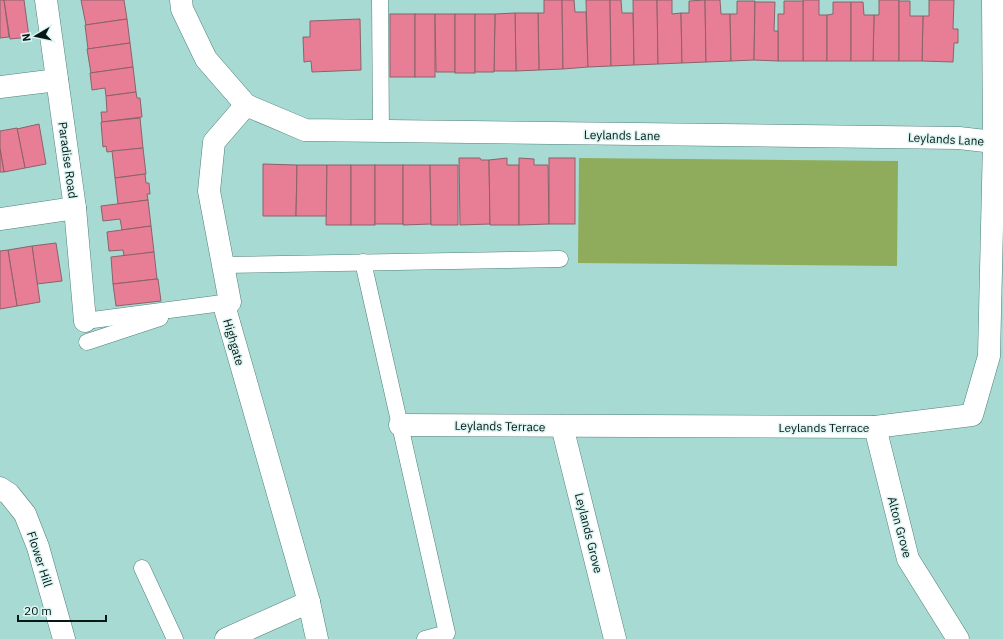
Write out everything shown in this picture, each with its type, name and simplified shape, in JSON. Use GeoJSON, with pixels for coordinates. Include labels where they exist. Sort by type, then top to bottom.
{"type":"FeatureCollection","features":[{"type":"Feature","properties":{"kind":"street","name":"Paradise Road"},"geometry":{"type":"LineString","coordinates":[[46,0],[75,208],[86,332]]}},
{"type":"Feature","properties":{"kind":"street"},"geometry":{"type":"LineString","coordinates":[[181,0],[182,9],[206,59],[246,105]]}},
{"type":"Feature","properties":{"kind":"street"},"geometry":{"type":"LineString","coordinates":[[993,0],[999,143]]}},
{"type":"Feature","properties":{"kind":"street"},"geometry":{"type":"LineString","coordinates":[[0,87],[57,80]]}},
{"type":"Feature","properties":{"kind":"street","name":"Leylands Lane"},"geometry":{"type":"LineString","coordinates":[[246,105],[305,130],[959,138],[999,143]]}},
{"type":"Feature","properties":{"kind":"street","name":"Highgate"},"geometry":{"type":"LineString","coordinates":[[246,105],[214,142],[209,191],[223,265],[227,303],[309,602],[317,639]]}},
{"type":"Feature","properties":{"kind":"street","name":"Leylands Terrace"},"geometry":{"type":"LineString","coordinates":[[400,425],[875,427],[972,415],[989,356],[999,143]]}},
{"type":"Feature","properties":{"kind":"street"},"geometry":{"type":"LineString","coordinates":[[0,219],[75,208]]}},
{"type":"Feature","properties":{"kind":"street","name":"Leylands Grove"},"geometry":{"type":"LineString","coordinates":[[562,426],[615,639]]}},
{"type":"Feature","properties":{"kind":"street","name":"Alton Grove"},"geometry":{"type":"LineString","coordinates":[[875,427],[908,559],[958,639]]}},
{"type":"Feature","properties":{"kind":"street","name":"Flower Hill"},"geometry":{"type":"LineString","coordinates":[[0,488],[9,494],[25,514],[38,547],[64,639]]}},
{"type":"Feature","properties":{"kind":"street"},"geometry":{"type":"LineString","coordinates":[[226,639],[309,602]]}},
{"type":"Feature","properties":{"kind":"lane"},"geometry":{"type":"LineString","coordinates":[[380,0],[381,132]]}},
{"type":"Feature","properties":{"kind":"lane"},"geometry":{"type":"LineString","coordinates":[[223,265],[560,259]]}},
{"type":"Feature","properties":{"kind":"lane"},"geometry":{"type":"LineString","coordinates":[[363,262],[447,634],[426,639]]}},
{"type":"Feature","properties":{"kind":"lane"},"geometry":{"type":"LineString","coordinates":[[86,332],[227,303]]}},
{"type":"Feature","properties":{"kind":"lane"},"geometry":{"type":"LineString","coordinates":[[142,568],[175,639]]}},
{"type":"Feature","properties":{"kind":"green space"},"geometry":{"type":"Polygon","coordinates":[[[579,158],[898,161],[897,266],[578,263],[579,158]]]}},
{"type":"Feature","properties":{"kind":"building"},"geometry":{"type":"Polygon","coordinates":[[[0,0],[4,0],[9,37],[0,38],[0,0]]]}},
{"type":"Feature","properties":{"kind":"building"},"geometry":{"type":"Polygon","coordinates":[[[4,0],[24,0],[29,37],[10,39],[4,0]]]}},
{"type":"Feature","properties":{"kind":"building"},"geometry":{"type":"Polygon","coordinates":[[[81,0],[124,0],[127,19],[86,25],[81,0]]]}},
{"type":"Feature","properties":{"kind":"building"},"geometry":{"type":"Polygon","coordinates":[[[544,0],[562,0],[563,69],[539,70],[538,13],[544,13],[544,0]]]}},
{"type":"Feature","properties":{"kind":"building"},"geometry":{"type":"Polygon","coordinates":[[[562,0],[574,0],[575,12],[586,12],[588,67],[563,69],[562,0]]]}},
{"type":"Feature","properties":{"kind":"building"},"geometry":{"type":"Polygon","coordinates":[[[586,0],[610,0],[611,66],[588,67],[586,0]]]}},
{"type":"Feature","properties":{"kind":"building"},"geometry":{"type":"Polygon","coordinates":[[[610,0],[621,0],[622,13],[633,13],[634,65],[611,66],[610,0]]]}},
{"type":"Feature","properties":{"kind":"building"},"geometry":{"type":"Polygon","coordinates":[[[633,0],[657,0],[658,64],[634,65],[633,0]]]}},
{"type":"Feature","properties":{"kind":"building"},"geometry":{"type":"Polygon","coordinates":[[[657,0],[672,0],[672,14],[681,13],[682,63],[658,64],[657,0]]]}},
{"type":"Feature","properties":{"kind":"building"},"geometry":{"type":"Polygon","coordinates":[[[705,0],[706,62],[682,63],[681,13],[689,13],[689,1],[705,0]]]}},
{"type":"Feature","properties":{"kind":"building"},"geometry":{"type":"Polygon","coordinates":[[[705,0],[720,0],[721,14],[730,14],[731,61],[706,62],[705,0]]]}},
{"type":"Feature","properties":{"kind":"building"},"geometry":{"type":"Polygon","coordinates":[[[803,0],[819,0],[819,15],[827,15],[827,61],[803,61],[803,0]]]}},
{"type":"Feature","properties":{"kind":"building"},"geometry":{"type":"Polygon","coordinates":[[[879,0],[899,0],[899,61],[873,61],[874,15],[879,15],[879,0]]]}},
{"type":"Feature","properties":{"kind":"building"},"geometry":{"type":"Polygon","coordinates":[[[929,0],[954,0],[953,29],[958,29],[958,43],[954,43],[953,62],[922,61],[923,16],[929,16],[929,0]]]}},
{"type":"Feature","properties":{"kind":"building"},"geometry":{"type":"Polygon","coordinates":[[[737,1],[755,1],[754,60],[731,61],[730,14],[737,14],[737,1]]]}},
{"type":"Feature","properties":{"kind":"building"},"geometry":{"type":"Polygon","coordinates":[[[784,1],[803,1],[803,61],[778,61],[778,14],[784,14],[784,1]]]}},
{"type":"Feature","properties":{"kind":"building"},"geometry":{"type":"Polygon","coordinates":[[[899,1],[910,1],[910,16],[923,16],[922,61],[899,61],[899,1]]]}},
{"type":"Feature","properties":{"kind":"building"},"geometry":{"type":"Polygon","coordinates":[[[755,2],[775,2],[774,31],[778,31],[778,61],[754,60],[755,2]]]}},
{"type":"Feature","properties":{"kind":"building"},"geometry":{"type":"Polygon","coordinates":[[[833,2],[851,2],[851,61],[827,61],[827,15],[833,14],[833,2]]]}},
{"type":"Feature","properties":{"kind":"building"},"geometry":{"type":"Polygon","coordinates":[[[851,2],[863,2],[864,15],[874,15],[873,61],[851,61],[851,2]]]}},
{"type":"Feature","properties":{"kind":"building"},"geometry":{"type":"Polygon","coordinates":[[[515,13],[538,13],[539,70],[516,71],[515,13]]]}},
{"type":"Feature","properties":{"kind":"building"},"geometry":{"type":"Polygon","coordinates":[[[515,13],[516,71],[494,71],[495,14],[515,13]]]}},
{"type":"Feature","properties":{"kind":"building"},"geometry":{"type":"Polygon","coordinates":[[[390,14],[415,14],[415,77],[390,77],[390,14]]]}},
{"type":"Feature","properties":{"kind":"building"},"geometry":{"type":"Polygon","coordinates":[[[415,14],[435,14],[435,77],[415,77],[415,14]]]}},
{"type":"Feature","properties":{"kind":"building"},"geometry":{"type":"Polygon","coordinates":[[[435,14],[455,14],[455,72],[436,72],[435,14]]]}},
{"type":"Feature","properties":{"kind":"building"},"geometry":{"type":"Polygon","coordinates":[[[455,14],[475,14],[475,73],[455,73],[455,14]]]}},
{"type":"Feature","properties":{"kind":"building"},"geometry":{"type":"Polygon","coordinates":[[[475,14],[495,14],[494,72],[475,72],[475,14]]]}},
{"type":"Feature","properties":{"kind":"building"},"geometry":{"type":"Polygon","coordinates":[[[127,19],[130,43],[88,49],[85,25],[127,19]]]}},
{"type":"Feature","properties":{"kind":"building"},"geometry":{"type":"Polygon","coordinates":[[[360,19],[361,70],[312,72],[311,61],[304,62],[303,37],[310,37],[310,21],[360,19]]]}},
{"type":"Feature","properties":{"kind":"building"},"geometry":{"type":"Polygon","coordinates":[[[130,43],[133,67],[91,73],[87,49],[130,43]]]}},
{"type":"Feature","properties":{"kind":"building"},"geometry":{"type":"Polygon","coordinates":[[[133,67],[136,92],[106,96],[105,88],[92,90],[90,73],[133,67]]]}},
{"type":"Feature","properties":{"kind":"building"},"geometry":{"type":"Polygon","coordinates":[[[136,92],[137,98],[140,98],[142,117],[102,122],[101,112],[107,112],[106,96],[136,92]]]}},
{"type":"Feature","properties":{"kind":"building"},"geometry":{"type":"Polygon","coordinates":[[[140,118],[143,148],[107,152],[106,146],[103,147],[101,122],[140,118]]]}},
{"type":"Feature","properties":{"kind":"building"},"geometry":{"type":"Polygon","coordinates":[[[39,124],[46,164],[25,168],[17,129],[39,124]]]}},
{"type":"Feature","properties":{"kind":"building"},"geometry":{"type":"Polygon","coordinates":[[[17,128],[25,168],[4,172],[0,149],[0,131],[17,128]]]}},
{"type":"Feature","properties":{"kind":"building"},"geometry":{"type":"Polygon","coordinates":[[[143,148],[146,174],[115,178],[112,151],[143,148]]]}},
{"type":"Feature","properties":{"kind":"building"},"geometry":{"type":"Polygon","coordinates":[[[0,149],[4,172],[0,172],[0,149]]]}},
{"type":"Feature","properties":{"kind":"building"},"geometry":{"type":"Polygon","coordinates":[[[459,158],[480,158],[481,160],[489,160],[490,224],[460,225],[459,158]]]}},
{"type":"Feature","properties":{"kind":"building"},"geometry":{"type":"Polygon","coordinates":[[[507,158],[507,165],[519,165],[519,225],[490,225],[489,160],[507,158]]]}},
{"type":"Feature","properties":{"kind":"building"},"geometry":{"type":"Polygon","coordinates":[[[519,158],[534,159],[534,165],[548,165],[549,224],[519,225],[519,158]]]}},
{"type":"Feature","properties":{"kind":"building"},"geometry":{"type":"Polygon","coordinates":[[[549,158],[575,158],[575,224],[549,224],[549,158]]]}},
{"type":"Feature","properties":{"kind":"building"},"geometry":{"type":"Polygon","coordinates":[[[263,164],[297,165],[296,216],[263,216],[263,164]]]}},
{"type":"Feature","properties":{"kind":"building"},"geometry":{"type":"Polygon","coordinates":[[[297,165],[327,165],[327,216],[296,216],[297,165]]]}},
{"type":"Feature","properties":{"kind":"building"},"geometry":{"type":"Polygon","coordinates":[[[327,165],[351,165],[351,225],[326,225],[327,165]]]}},
{"type":"Feature","properties":{"kind":"building"},"geometry":{"type":"Polygon","coordinates":[[[351,165],[375,165],[375,225],[351,225],[351,165]]]}},
{"type":"Feature","properties":{"kind":"building"},"geometry":{"type":"Polygon","coordinates":[[[375,165],[403,165],[403,224],[375,224],[375,165]]]}},
{"type":"Feature","properties":{"kind":"building"},"geometry":{"type":"Polygon","coordinates":[[[403,165],[430,165],[431,224],[403,225],[403,165]]]}},
{"type":"Feature","properties":{"kind":"building"},"geometry":{"type":"Polygon","coordinates":[[[430,165],[458,165],[458,225],[431,225],[430,165]]]}},
{"type":"Feature","properties":{"kind":"building"},"geometry":{"type":"Polygon","coordinates":[[[145,174],[146,183],[149,183],[150,194],[147,194],[148,200],[118,204],[115,178],[145,174]]]}},
{"type":"Feature","properties":{"kind":"building"},"geometry":{"type":"Polygon","coordinates":[[[148,200],[151,226],[122,230],[120,219],[103,221],[101,206],[148,200]]]}},
{"type":"Feature","properties":{"kind":"building"},"geometry":{"type":"Polygon","coordinates":[[[151,226],[154,252],[124,256],[123,250],[109,251],[107,232],[151,226]]]}},
{"type":"Feature","properties":{"kind":"building"},"geometry":{"type":"Polygon","coordinates":[[[56,243],[62,281],[37,284],[32,246],[56,243]]]}},
{"type":"Feature","properties":{"kind":"building"},"geometry":{"type":"Polygon","coordinates":[[[32,246],[40,302],[17,306],[8,250],[32,246]]]}},
{"type":"Feature","properties":{"kind":"building"},"geometry":{"type":"Polygon","coordinates":[[[8,250],[17,306],[0,309],[0,251],[8,250]]]}},
{"type":"Feature","properties":{"kind":"building"},"geometry":{"type":"Polygon","coordinates":[[[154,252],[157,279],[113,284],[111,257],[154,252]]]}},
{"type":"Feature","properties":{"kind":"building"},"geometry":{"type":"Polygon","coordinates":[[[158,279],[161,301],[116,306],[113,284],[158,279]]]}}]}
